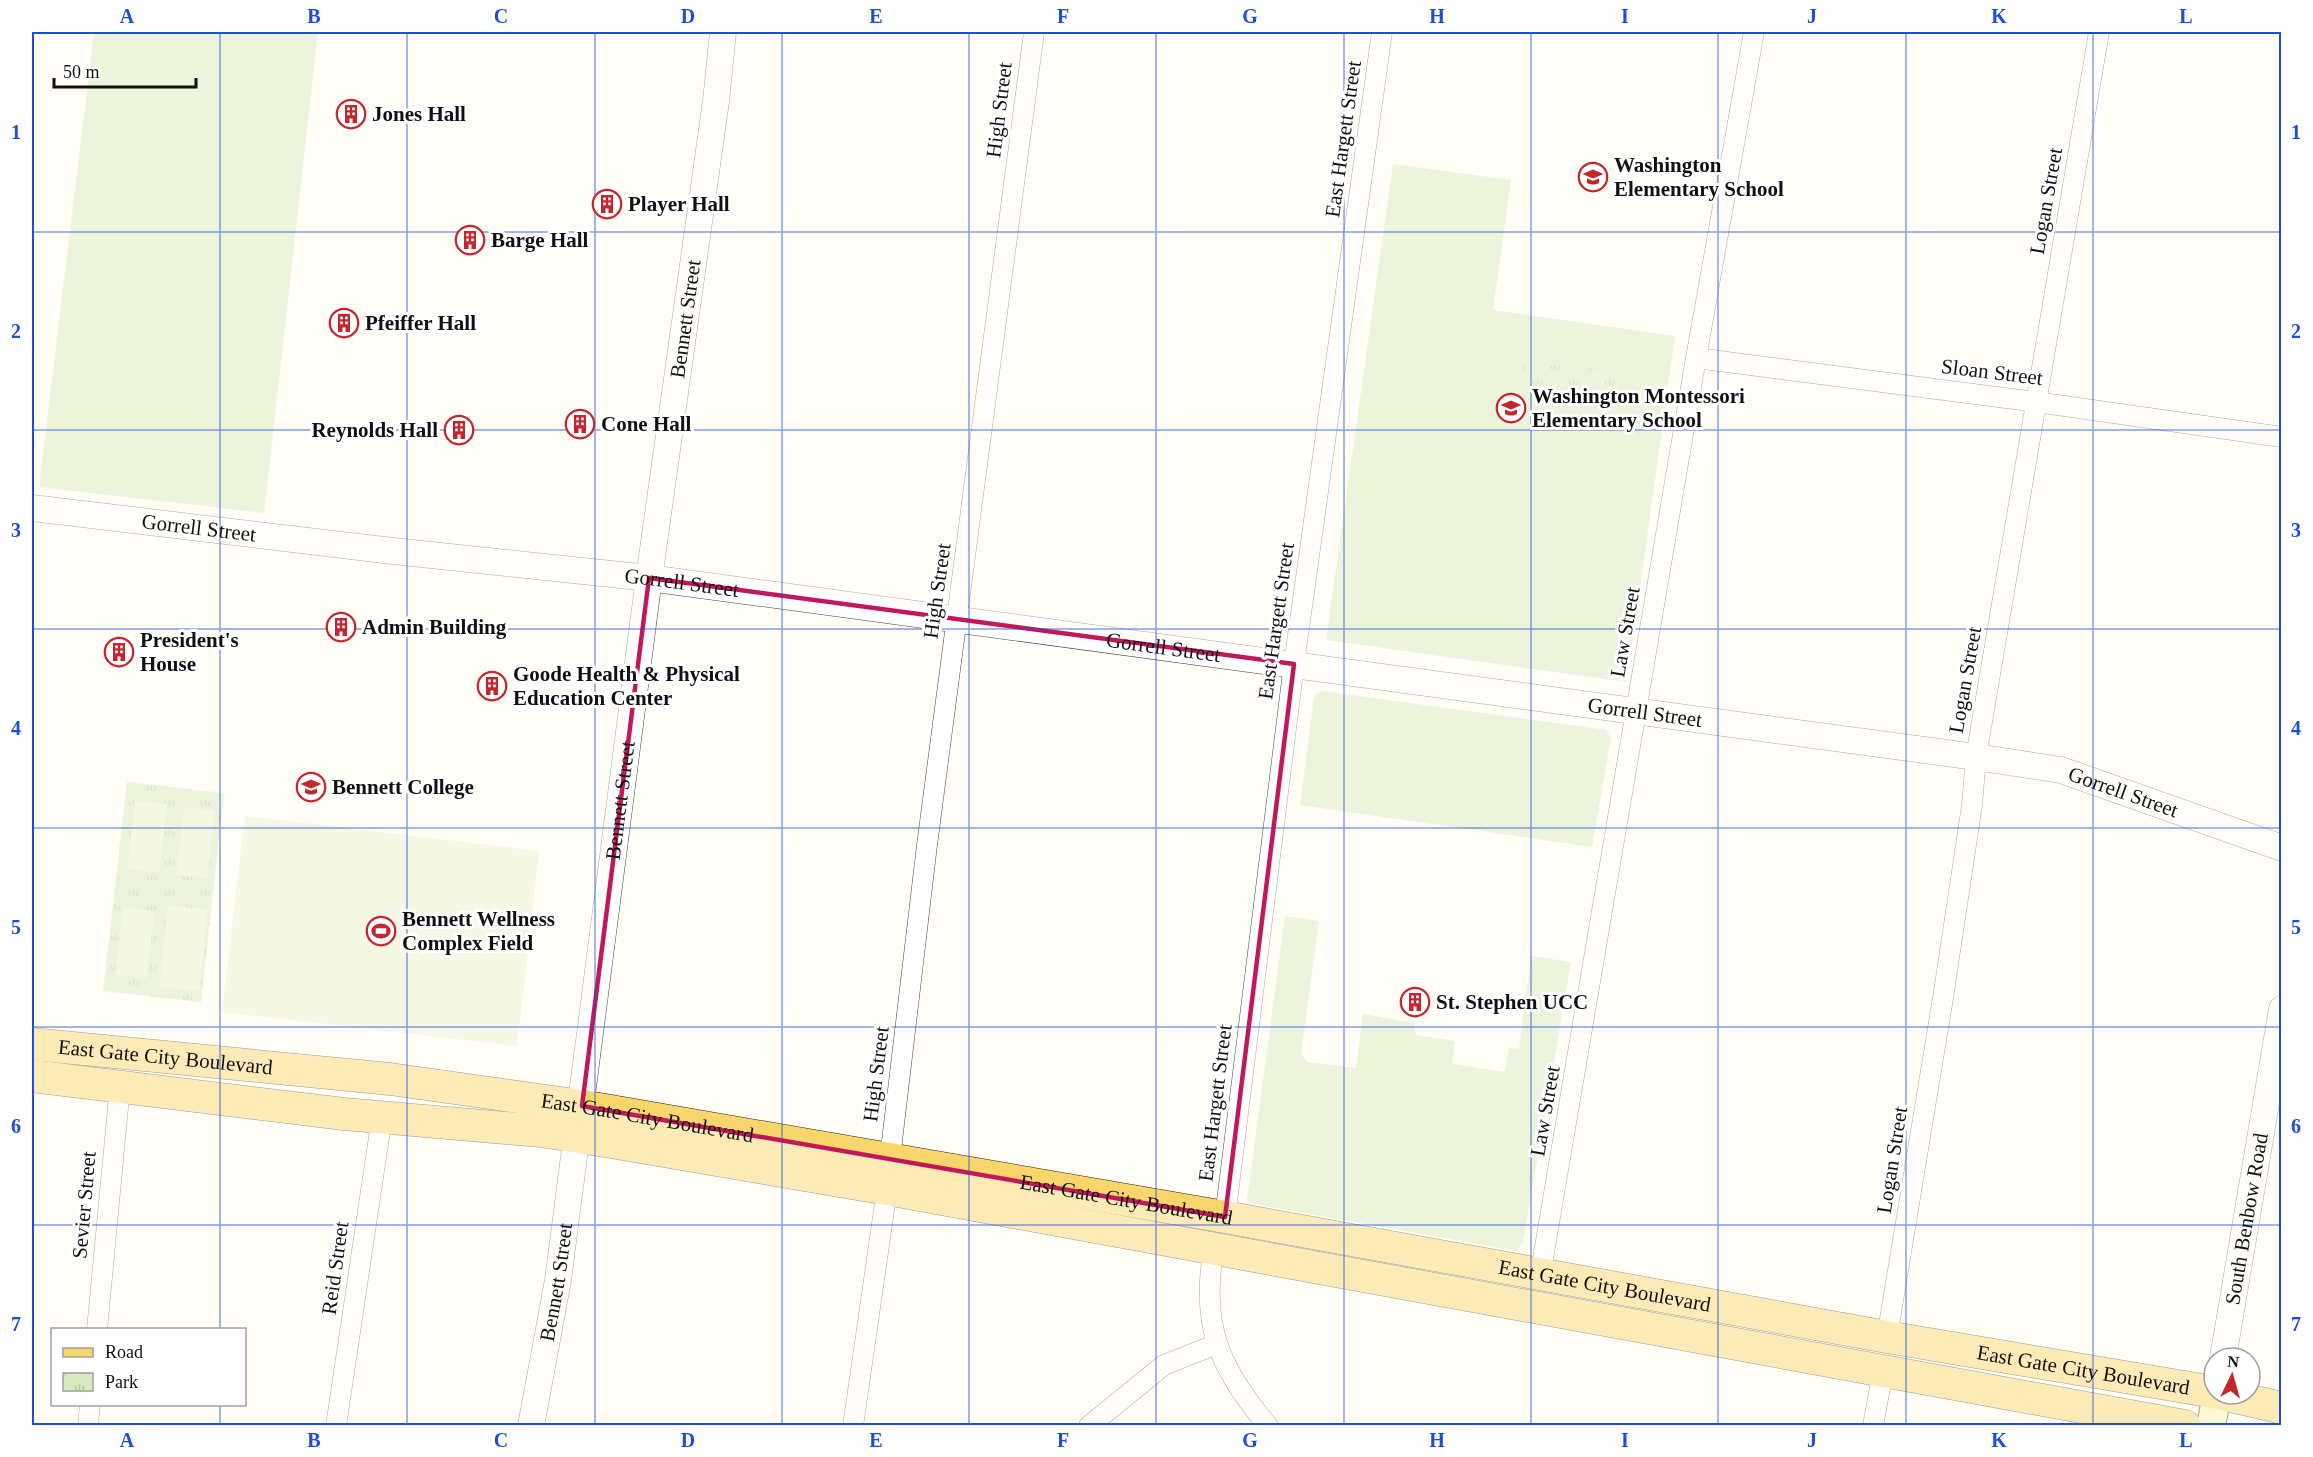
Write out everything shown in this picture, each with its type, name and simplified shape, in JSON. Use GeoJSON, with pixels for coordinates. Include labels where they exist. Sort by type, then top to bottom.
{"type":"FeatureCollection","features":[{"type":"Feature","properties":{"kind":"main road","name":"East Gate City Boulevard"},"geometry":{"type":"LineString","coordinates":[[32,1044],[390,1079],[582,1106],[890,1158],[1540,1276],[2202,1391]]}},
{"type":"Feature","properties":{"kind":"main road","name":"East Gate City Boulevard"},"geometry":{"type":"LineString","coordinates":[[32,1076],[382,1117],[541,1131],[887,1189],[2185,1425]]}},
{"type":"Feature","properties":{"kind":"main road"},"geometry":{"type":"LineString","coordinates":[[2262,1403],[2282,1408]]}},
{"type":"Feature","properties":{"kind":"main road"},"geometry":{"type":"LineString","coordinates":[[2211,1425],[2213,1406]]}},
{"type":"Feature","properties":{"kind":"street","name":"Bennett Street"},"geometry":{"type":"LineString","coordinates":[[531,1425],[547,1347],[582,1106],[649,578],[716,101],[723,32]]}},
{"type":"Feature","properties":{"kind":"street","name":"High Street"},"geometry":{"type":"LineString","coordinates":[[890,1158],[925,857],[1034,32]]}},
{"type":"Feature","properties":{"kind":"street","name":"East Hargett Street"},"geometry":{"type":"LineString","coordinates":[[1225,1217],[1294,664],[1382,32]]}},
{"type":"Feature","properties":{"kind":"street","name":"Law Street"},"geometry":{"type":"LineString","coordinates":[[1540,1276],[1696,358],[1754,32]]}},
{"type":"Feature","properties":{"kind":"street","name":"Logan Street"},"geometry":{"type":"LineString","coordinates":[[1887,1337],[1943,998],[1972,805],[1976,757],[2099,32]]}},
{"type":"Feature","properties":{"kind":"street","name":"Sloan Street"},"geometry":{"type":"LineString","coordinates":[[1696,358],[2036,402],[2282,437]]}},
{"type":"Feature","properties":{"kind":"street","name":"Gorrell Street"},"geometry":{"type":"LineString","coordinates":[[32,508],[384,550],[649,578],[1976,757],[2061,770],[2282,848]]}},
{"type":"Feature","properties":{"kind":"street","name":"South Benbow Road"},"geometry":{"type":"LineString","coordinates":[[2225,1346],[2282,1009]]}},
{"type":"Feature","properties":{"kind":"street","name":"Sevier Street"},"geometry":{"type":"LineString","coordinates":[[97,1328],[120,1086]]}},
{"type":"Feature","properties":{"kind":"street","name":"Reid Street"},"geometry":{"type":"LineString","coordinates":[[336,1425],[382,1117]]}},
{"type":"Feature","properties":{"kind":"street"},"geometry":{"type":"LineString","coordinates":[[853,1425],[887,1189]]}},
{"type":"Feature","properties":{"kind":"street"},"geometry":{"type":"LineString","coordinates":[[1214,1248],[1208,1296],[1209,1316],[1217,1344],[1240,1390],[1268,1425]]}},
{"type":"Feature","properties":{"kind":"street"},"geometry":{"type":"LineString","coordinates":[[1089,1425],[1164,1365],[1217,1344]]}},
{"type":"Feature","properties":{"kind":"street"},"geometry":{"type":"LineString","coordinates":[[1874,1425],[1883,1371]]}},
{"type":"Feature","properties":{"kind":"street"},"geometry":{"type":"LineString","coordinates":[[87,1425],[90,1406]]}},
{"type":"Feature","properties":{"kind":"highlighted area"},"geometry":{"type":"Polygon","coordinates":[[[649,578],[1294,664],[1225,1217],[582,1106],[649,578]]]}},
{"type":"Feature","properties":{"kind":"green space"},"geometry":{"type":"Polygon","coordinates":[[[94,32],[318,32],[264,513],[39,487],[94,32]]]}},
{"type":"Feature","properties":{"kind":"green space"},"geometry":{"type":"Polygon","coordinates":[[[1393,164],[1511,180],[1493,310],[1675,336],[1627,682],[1326,640],[1393,164]]]}},
{"type":"Feature","properties":{"kind":"green space"},"geometry":{"type":"Polygon","coordinates":[[[1523,362],[1628,372],[1624,409],[1519,399],[1523,362]]]}},
{"type":"Feature","properties":{"kind":"green space"},"geometry":{"type":"Polygon","coordinates":[[[1323,691],[1606,730],[1611,738],[1592,847],[1300,805],[1314,698],[1317,693],[1323,691]]]}},
{"type":"Feature","properties":{"kind":"green space"},"geometry":{"type":"Polygon","coordinates":[[[127,782],[224,793],[201,1002],[103,991],[127,782]]]}},
{"type":"Feature","properties":{"kind":"green space"},"geometry":{"type":"Polygon","coordinates":[[[135,801],[167,804],[159,873],[127,869],[135,801]]]}},
{"type":"Feature","properties":{"kind":"green space"},"geometry":{"type":"Polygon","coordinates":[[[184,807],[215,810],[207,878],[176,875],[184,807]]]}},
{"type":"Feature","properties":{"kind":"green space","name":"Bennett Wellness Complex Field"},"geometry":{"type":"Polygon","coordinates":[[[245,816],[539,851],[517,1046],[222,1012],[245,816]]]}},
{"type":"Feature","properties":{"kind":"green space"},"geometry":{"type":"Polygon","coordinates":[[[168,905],[208,910],[199,991],[159,987],[168,905]]]}},
{"type":"Feature","properties":{"kind":"green space"},"geometry":{"type":"Polygon","coordinates":[[[123,907],[154,911],[147,978],[115,975],[123,907]]]}},
{"type":"Feature","properties":{"kind":"green space"},"geometry":{"type":"Polygon","coordinates":[[[1285,916],[1319,921],[1301,1054],[1307,1062],[1356,1068],[1363,1014],[1414,1023],[1416,1035],[1455,1041],[1452,1064],[1505,1072],[1509,1048],[1519,1049],[1531,956],[1571,962],[1523,1243],[1517,1251],[1248,1203],[1285,916]]]}},
{"type":"Feature","properties":{"kind":"place","name":"Jones Hall"},"geometry":{"type":"Point","coordinates":[351,114]}},
{"type":"Feature","properties":{"kind":"place","name":"Washington Elementary School"},"geometry":{"type":"Point","coordinates":[1593,177]}},
{"type":"Feature","properties":{"kind":"place","name":"Player Hall"},"geometry":{"type":"Point","coordinates":[607,204]}},
{"type":"Feature","properties":{"kind":"place","name":"Barge Hall"},"geometry":{"type":"Point","coordinates":[470,240]}},
{"type":"Feature","properties":{"kind":"place","name":"Pfeiffer Hall"},"geometry":{"type":"Point","coordinates":[344,323]}},
{"type":"Feature","properties":{"kind":"place","name":"Washington Montessori Elementary School"},"geometry":{"type":"Point","coordinates":[1511,408]}},
{"type":"Feature","properties":{"kind":"place","name":"Cone Hall"},"geometry":{"type":"Point","coordinates":[580,424]}},
{"type":"Feature","properties":{"kind":"place","name":"Reynolds Hall"},"geometry":{"type":"Point","coordinates":[459,430]}},
{"type":"Feature","properties":{"kind":"place","name":"Admin Building"},"geometry":{"type":"Point","coordinates":[341,627]}},
{"type":"Feature","properties":{"kind":"place","name":"President's House"},"geometry":{"type":"Point","coordinates":[119,652]}},
{"type":"Feature","properties":{"kind":"place","name":"Goode Health & Physical Education Center"},"geometry":{"type":"Point","coordinates":[492,686]}},
{"type":"Feature","properties":{"kind":"place","name":"Bennett College"},"geometry":{"type":"Point","coordinates":[311,787]}},
{"type":"Feature","properties":{"kind":"place","name":"Bennett Wellness Complex Field"},"geometry":{"type":"Point","coordinates":[381,931]}},
{"type":"Feature","properties":{"kind":"place","name":"St. Stephen UCC"},"geometry":{"type":"Point","coordinates":[1415,1002]}}]}
